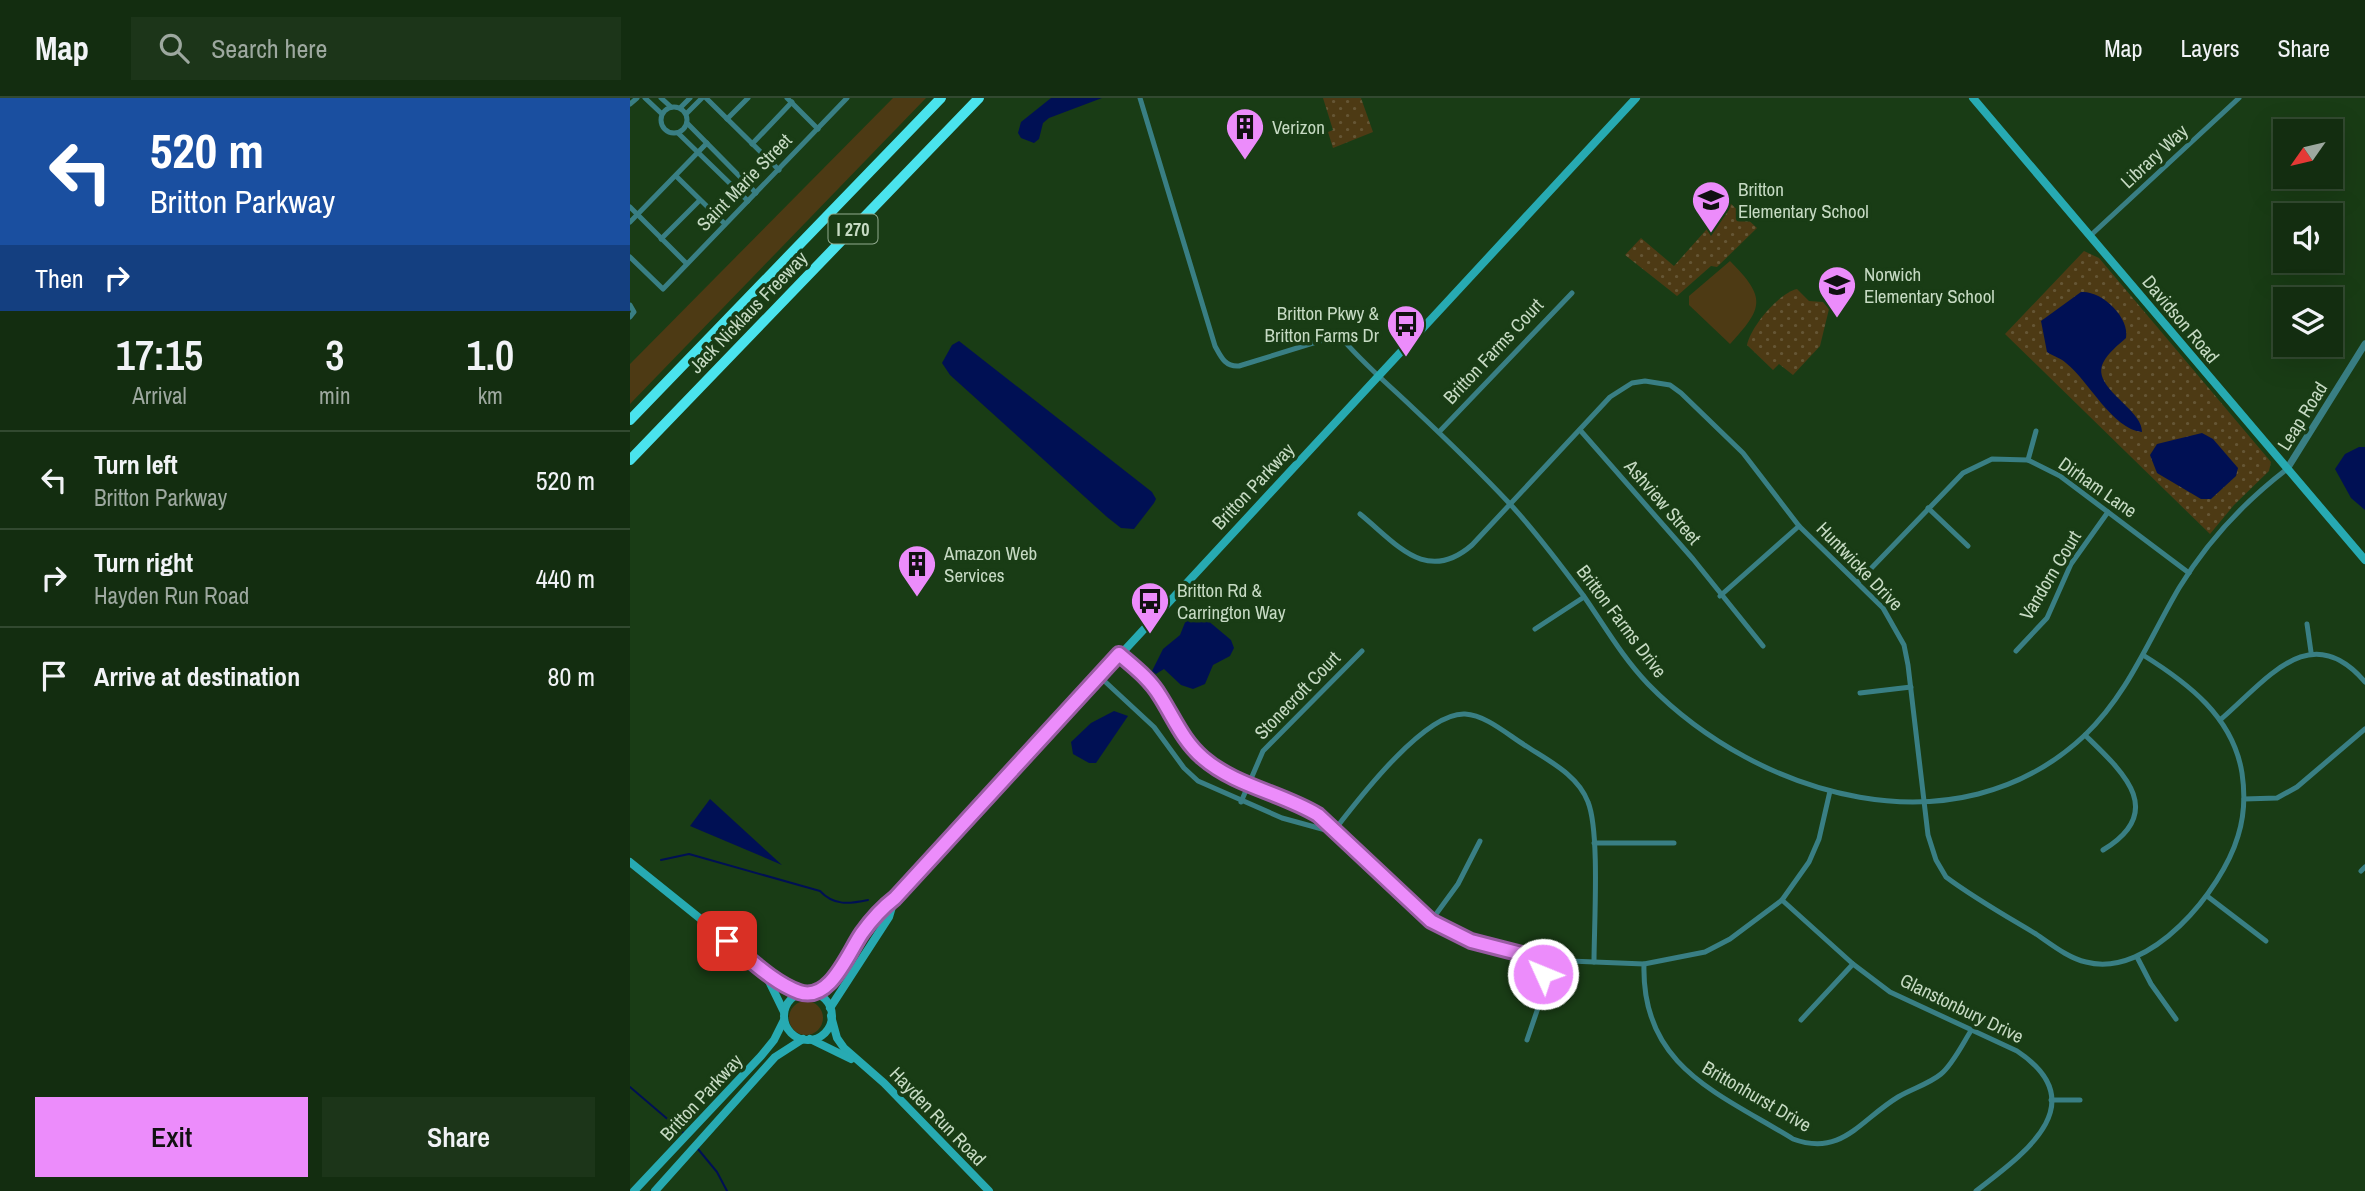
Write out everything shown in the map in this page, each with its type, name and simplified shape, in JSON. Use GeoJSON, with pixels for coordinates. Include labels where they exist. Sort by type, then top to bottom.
{"type":"FeatureCollection","features":[{"type":"Feature","properties":{"kind":"highway","name":"Jack Nicklaus Freeway"},"geometry":{"type":"LineString","coordinates":[[630,420],[941,98]]}},
{"type":"Feature","properties":{"kind":"highway","name":"Jack Nicklaus Freeway"},"geometry":{"type":"LineString","coordinates":[[630,460],[979,98]]}},
{"type":"Feature","properties":{"kind":"main road","name":"Britton Parkway"},"geometry":{"type":"LineString","coordinates":[[815,993],[832,981],[866,927],[1636,98]]}},
{"type":"Feature","properties":{"kind":"main road","name":"Davidson Road"},"geometry":{"type":"LineString","coordinates":[[1973,98],[2365,561]]}},
{"type":"Feature","properties":{"kind":"main road"},"geometry":{"type":"LineString","coordinates":[[630,862],[764,970],[801,993],[815,993],[831,1012],[822,1034],[806,1039],[791,1032],[764,970]]}},
{"type":"Feature","properties":{"kind":"main road","name":"Britton Parkway"},"geometry":{"type":"LineString","coordinates":[[831,1012],[889,917],[895,898]]}},
{"type":"Feature","properties":{"kind":"main road"},"geometry":{"type":"LineString","coordinates":[[784,1016],[790,1000],[801,993]]}},
{"type":"Feature","properties":{"kind":"main road","name":"Hayden Run Road"},"geometry":{"type":"LineString","coordinates":[[831,1012],[838,1040],[989,1191]]}},
{"type":"Feature","properties":{"kind":"main road","name":"Britton Parkway"},"geometry":{"type":"LineString","coordinates":[[634,1191],[702,1121],[774,1040],[784,1016]]}},
{"type":"Feature","properties":{"kind":"main road","name":"Britton Parkway"},"geometry":{"type":"LineString","coordinates":[[655,1191],[775,1057],[806,1039]]}},
{"type":"Feature","properties":{"kind":"main road","name":"Hayden Run Road"},"geometry":{"type":"LineString","coordinates":[[806,1039],[863,1064]]}},
{"type":"Feature","properties":{"kind":"street"},"geometry":{"type":"LineString","coordinates":[[630,104],[636,98]]}},
{"type":"Feature","properties":{"kind":"street"},"geometry":{"type":"LineString","coordinates":[[645,98],[662,114]]}},
{"type":"Feature","properties":{"kind":"street"},"geometry":{"type":"LineString","coordinates":[[661,98],[671,107],[680,108],[686,114],[687,123],[756,193]]}},
{"type":"Feature","properties":{"kind":"street"},"geometry":{"type":"LineString","coordinates":[[680,108],[690,98]]}},
{"type":"Feature","properties":{"kind":"street"},"geometry":{"type":"LineString","coordinates":[[686,114],[704,98],[779,170]]}},
{"type":"Feature","properties":{"kind":"street"},"geometry":{"type":"LineString","coordinates":[[727,119],[748,98]]}},
{"type":"Feature","properties":{"kind":"street","name":"Britton Farms Drive"},"geometry":{"type":"LineString","coordinates":[[1140,98],[1215,346],[1222,359],[1232,367],[1239,366],[1339,335],[1357,358],[1439,432],[1510,504],[1584,597],[1645,681],[1688,722],[1751,762],[1830,791],[1880,800],[1924,802],[1963,797],[2001,787],[2059,756],[2085,736],[2117,700],[2189,573],[2239,510],[2287,469]]}},
{"type":"Feature","properties":{"kind":"street","name":"Library Way"},"geometry":{"type":"LineString","coordinates":[[2090,236],[2239,98]]}},
{"type":"Feature","properties":{"kind":"street","name":"Saint Marie Street"},"geometry":{"type":"LineString","coordinates":[[630,257],[663,289],[818,129],[843,99]]}},
{"type":"Feature","properties":{"kind":"street"},"geometry":{"type":"LineString","coordinates":[[752,144],[789,100],[818,129]]}},
{"type":"Feature","properties":{"kind":"street"},"geometry":{"type":"LineString","coordinates":[[671,107],[662,114],[660,121],[665,130],[678,132],[748,201]]}},
{"type":"Feature","properties":{"kind":"street"},"geometry":{"type":"LineString","coordinates":[[678,132],[687,123]]}},
{"type":"Feature","properties":{"kind":"street"},"geometry":{"type":"LineString","coordinates":[[630,222],[707,143]]}},
{"type":"Feature","properties":{"kind":"street"},"geometry":{"type":"LineString","coordinates":[[676,176],[725,224]]}},
{"type":"Feature","properties":{"kind":"street"},"geometry":{"type":"LineString","coordinates":[[661,239],[700,200]]}},
{"type":"Feature","properties":{"kind":"street"},"geometry":{"type":"LineString","coordinates":[[630,207],[687,263]]}},
{"type":"Feature","properties":{"kind":"street","name":"Britton Farms Court"},"geometry":{"type":"LineString","coordinates":[[1439,432],[1572,293]]}},
{"type":"Feature","properties":{"kind":"street"},"geometry":{"type":"LineString","coordinates":[[630,305],[632,314]]}},
{"type":"Feature","properties":{"kind":"street","name":"Leap Road"},"geometry":{"type":"LineString","coordinates":[[2287,469],[2365,344]]}},
{"type":"Feature","properties":{"kind":"street","name":"Huntwicke Drive"},"geometry":{"type":"LineString","coordinates":[[1360,514],[1416,558],[1439,563],[1461,554],[1610,397],[1632,383],[1645,381],[1670,385],[1744,453],[1799,526],[1858,582],[1896,626],[1905,645],[1928,835],[1936,860],[1946,877],[2086,962],[2123,963],[2137,957],[2183,921],[2207,896],[2237,840],[2244,799],[2242,772],[2220,720],[2198,693],[2143,655]]}},
{"type":"Feature","properties":{"kind":"street","name":"Ashview Street"},"geometry":{"type":"LineString","coordinates":[[1580,430],[1693,559],[1720,596],[1763,646]]}},
{"type":"Feature","properties":{"kind":"street"},"geometry":{"type":"LineString","coordinates":[[2028,460],[2036,431]]}},
{"type":"Feature","properties":{"kind":"street","name":"Dirham Lane"},"geometry":{"type":"LineString","coordinates":[[1858,582],[1963,472],[1992,459],[2028,460],[2060,476],[2189,573]]}},
{"type":"Feature","properties":{"kind":"street"},"geometry":{"type":"LineString","coordinates":[[1928,508],[1968,546]]}},
{"type":"Feature","properties":{"kind":"street","name":"Vandorn Court"},"geometry":{"type":"LineString","coordinates":[[2016,651],[2047,618],[2071,564],[2108,512]]}},
{"type":"Feature","properties":{"kind":"street"},"geometry":{"type":"LineString","coordinates":[[1720,596],[1799,526]]}},
{"type":"Feature","properties":{"kind":"street"},"geometry":{"type":"LineString","coordinates":[[1535,629],[1584,597]]}},
{"type":"Feature","properties":{"kind":"street"},"geometry":{"type":"LineString","coordinates":[[2308,624],[2311,652]]}},
{"type":"Feature","properties":{"kind":"street","name":"Stonecroft Court"},"geometry":{"type":"LineString","coordinates":[[1241,802],[1263,751],[1362,651]]}},
{"type":"Feature","properties":{"kind":"street"},"geometry":{"type":"LineString","coordinates":[[2220,720],[2286,664],[2311,652],[2335,656],[2355,670],[2365,682]]}},
{"type":"Feature","properties":{"kind":"street"},"geometry":{"type":"LineString","coordinates":[[1119,654],[1150,682],[1192,748],[1220,771],[1299,803],[1318,815],[1333,832],[1431,921],[1471,941],[1545,960],[1644,964],[1704,952],[1730,939],[1782,900],[1810,862],[1819,839],[1830,791]]}},
{"type":"Feature","properties":{"kind":"street"},"geometry":{"type":"LineString","coordinates":[[1099,676],[1154,727],[1184,768],[1198,781],[1241,802],[1319,831],[1333,832]]}},
{"type":"Feature","properties":{"kind":"street"},"geometry":{"type":"LineString","coordinates":[[1860,693],[1911,687]]}},
{"type":"Feature","properties":{"kind":"street"},"geometry":{"type":"LineString","coordinates":[[1333,832],[1373,781],[1431,726],[1447,716],[1466,714],[1485,720],[1575,779],[1589,803],[1594,844],[1594,961]]}},
{"type":"Feature","properties":{"kind":"street"},"geometry":{"type":"LineString","coordinates":[[2244,799],[2277,798],[2297,787],[2365,729]]}},
{"type":"Feature","properties":{"kind":"street"},"geometry":{"type":"LineString","coordinates":[[2085,736],[2120,769],[2133,786],[2136,807],[2131,827],[2119,840],[2104,850]]}},
{"type":"Feature","properties":{"kind":"street"},"geometry":{"type":"LineString","coordinates":[[1431,921],[1458,884],[1480,841]]}},
{"type":"Feature","properties":{"kind":"street"},"geometry":{"type":"LineString","coordinates":[[1594,844],[1674,843]]}},
{"type":"Feature","properties":{"kind":"street"},"geometry":{"type":"LineString","coordinates":[[2207,896],[2266,941]]}},
{"type":"Feature","properties":{"kind":"street","name":"Glanstonbury Drive"},"geometry":{"type":"LineString","coordinates":[[1782,900],[1853,964],[1890,992],[1972,1029],[2029,1059],[2044,1079],[2051,1100]]}},
{"type":"Feature","properties":{"kind":"street"},"geometry":{"type":"LineString","coordinates":[[2137,957],[2151,984],[2176,1019]]}},
{"type":"Feature","properties":{"kind":"street"},"geometry":{"type":"LineString","coordinates":[[1527,1040],[1540,1002],[1545,960]]}},
{"type":"Feature","properties":{"kind":"street","name":"Brittonhurst Drive"},"geometry":{"type":"LineString","coordinates":[[1644,964],[1648,1011],[1664,1047],[1687,1073],[1793,1139],[1811,1146],[1829,1145],[1845,1137],[1896,1098],[1942,1074],[1972,1029]]}},
{"type":"Feature","properties":{"kind":"street"},"geometry":{"type":"LineString","coordinates":[[1801,1020],[1853,964]]}},
{"type":"Feature","properties":{"kind":"street"},"geometry":{"type":"LineString","coordinates":[[1976,1191],[2037,1141],[2048,1120],[2051,1100],[2080,1100]]}},
{"type":"Feature","properties":{"kind":"shaded area"},"geometry":{"type":"Polygon","coordinates":[[[893,98],[926,98],[630,404],[630,364],[893,98]]]}},
{"type":"Feature","properties":{"kind":"shaded area"},"geometry":{"type":"Polygon","coordinates":[[[1051,98],[1102,98],[1049,118],[1043,123],[1039,139],[1034,143],[1021,138],[1018,133],[1021,122],[1051,98]]]}},
{"type":"Feature","properties":{"kind":"shaded area"},"geometry":{"type":"Polygon","coordinates":[[[1323,98],[1361,98],[1373,132],[1333,148],[1328,132],[1333,130],[1323,98]]]}},
{"type":"Feature","properties":{"kind":"shaded area"},"geometry":{"type":"Polygon","coordinates":[[[1730,203],[1757,228],[1717,267],[1711,266],[1677,296],[1625,255],[1641,238],[1674,266],[1730,203]]]}},
{"type":"Feature","properties":{"kind":"shaded area"},"geometry":{"type":"Polygon","coordinates":[[[2084,251],[2099,258],[2271,462],[2269,471],[2234,505],[2210,534],[2005,334],[2084,251]]]}},
{"type":"Feature","properties":{"kind":"shaded area"},"geometry":{"type":"Polygon","coordinates":[[[1730,261],[1750,285],[1756,303],[1749,321],[1730,344],[1689,305],[1689,296],[1730,261]]]}},
{"type":"Feature","properties":{"kind":"shaded area"},"geometry":{"type":"Polygon","coordinates":[[[1797,289],[1809,301],[1823,302],[1829,309],[1820,346],[1793,375],[1779,364],[1773,370],[1747,345],[1754,329],[1774,303],[1797,289]]]}},
{"type":"Feature","properties":{"kind":"shaded area"},"geometry":{"type":"Polygon","coordinates":[[[2081,292],[2097,295],[2105,300],[2113,306],[2123,322],[2126,338],[2113,349],[2103,363],[2101,372],[2110,390],[2135,415],[2142,432],[2131,429],[2111,414],[2075,371],[2047,352],[2041,321],[2081,292]]]}},
{"type":"Feature","properties":{"kind":"shaded area"},"geometry":{"type":"Polygon","coordinates":[[[959,341],[1152,492],[1156,499],[1134,529],[1121,528],[1107,517],[950,375],[942,363],[952,345],[959,341]]]}},
{"type":"Feature","properties":{"kind":"shaded area"},"geometry":{"type":"Polygon","coordinates":[[[2202,433],[2213,439],[2238,468],[2236,476],[2211,499],[2201,499],[2157,473],[2150,455],[2157,444],[2202,433]]]}},
{"type":"Feature","properties":{"kind":"shaded area"},"geometry":{"type":"Polygon","coordinates":[[[2365,447],[2365,510],[2351,498],[2335,469],[2345,454],[2365,447]]]}},
{"type":"Feature","properties":{"kind":"shaded area"},"geometry":{"type":"Polygon","coordinates":[[[1200,614],[1231,640],[1234,648],[1230,656],[1213,665],[1205,684],[1193,689],[1181,685],[1164,669],[1156,674],[1152,671],[1163,649],[1180,635],[1186,620],[1200,614]]]}},
{"type":"Feature","properties":{"kind":"shaded area"},"geometry":{"type":"Polygon","coordinates":[[[1114,711],[1128,716],[1096,763],[1089,763],[1073,754],[1071,742],[1091,723],[1114,711]]]}},
{"type":"Feature","properties":{"kind":"shaded area"},"geometry":{"type":"Polygon","coordinates":[[[710,799],[782,865],[690,826],[710,799]]]}},
{"type":"Feature","properties":{"kind":"shaded area"},"geometry":{"type":"Polygon","coordinates":[[[806,1001],[818,1006],[823,1018],[818,1030],[806,1035],[794,1030],[789,1018],[794,1006],[806,1001]]]}},
{"type":"Feature","properties":{"kind":"waterway"},"geometry":{"type":"LineString","coordinates":[[661,860],[689,854],[820,891],[836,901],[848,903],[868,900]]}},
{"type":"Feature","properties":{"kind":"waterway"},"geometry":{"type":"LineString","coordinates":[[630,1087],[685,1134]]}},
{"type":"Feature","properties":{"kind":"waterway"},"geometry":{"type":"LineString","coordinates":[[698,1149],[717,1172],[727,1191]]}},
{"type":"Feature","properties":{"kind":"place","name":"Verizon"},"geometry":{"type":"Point","coordinates":[1245,161]}},
{"type":"Feature","properties":{"kind":"place","name":"Britton Elementary School"},"geometry":{"type":"Point","coordinates":[1711,234]}},
{"type":"Feature","properties":{"kind":"place","name":"Norwich Elementary School"},"geometry":{"type":"Point","coordinates":[1837,319]}},
{"type":"Feature","properties":{"kind":"place","name":"Britton Pkwy & Britton Farms Dr"},"geometry":{"type":"Point","coordinates":[1406,358]}},
{"type":"Feature","properties":{"kind":"place","name":"Amazon Web Services"},"geometry":{"type":"Point","coordinates":[917,598]}},
{"type":"Feature","properties":{"kind":"place","name":"Britton Rd & Carrington Way"},"geometry":{"type":"Point","coordinates":[1150,635]}},
{"type":"Feature","properties":{"kind":"route"},"geometry":{"type":"LineString","coordinates":[[727,941],[764,970],[801,993],[815,993],[832,981],[861,934],[879,911],[895,898],[916,872],[1119,654],[1150,682],[1182,734],[1205,760],[1220,771],[1299,803],[1318,815],[1333,832],[1431,921],[1471,941],[1545,960],[1543,974]]}}]}
